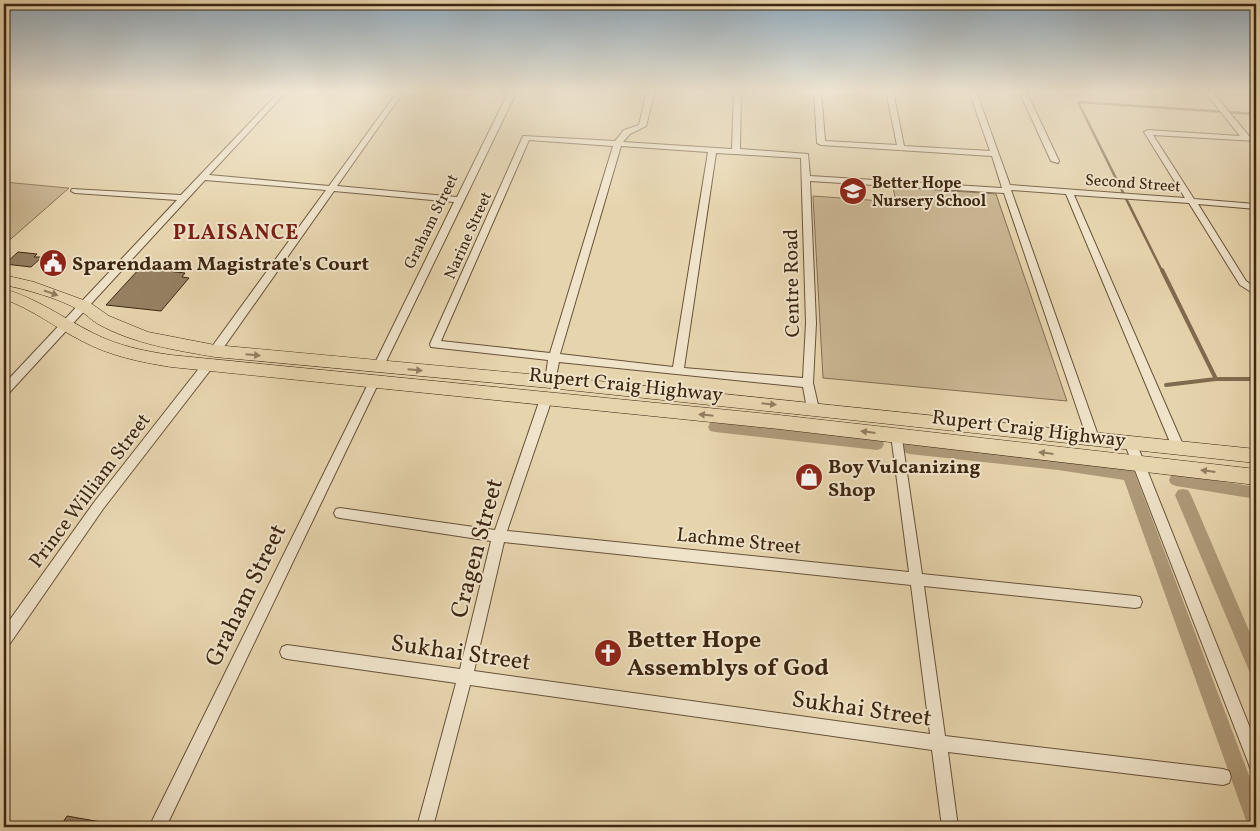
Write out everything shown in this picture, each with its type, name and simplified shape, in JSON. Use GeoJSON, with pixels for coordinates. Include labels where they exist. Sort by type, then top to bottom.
{"type":"FeatureCollection","features":[{"type":"Feature","properties":{"kind":"main road","name":"Rupert Craig Highway"},"geometry":{"type":"LineString","coordinates":[[4,280],[29,285],[84,306],[103,320],[143,336],[211,358]]}},
{"type":"Feature","properties":{"kind":"main road","name":"Rupert Craig Highway"},"geometry":{"type":"LineString","coordinates":[[4,294],[18,298],[100,343],[134,354],[211,358],[376,374],[546,399],[897,435],[1256,477]]}},
{"type":"Feature","properties":{"kind":"main road","name":"Rupert Craig Highway"},"geometry":{"type":"LineString","coordinates":[[376,374],[550,382],[1256,456]]}},
{"type":"Feature","properties":{"kind":"street"},"geometry":{"type":"LineString","coordinates":[[4,391],[246,130]]}},
{"type":"Feature","properties":{"kind":"street","name":"Prince William Street"},"geometry":{"type":"LineString","coordinates":[[4,640],[99,505],[211,358],[373,130]]}},
{"type":"Feature","properties":{"kind":"street","name":"Graham Street"},"geometry":{"type":"LineString","coordinates":[[157,827],[495,130]]}},
{"type":"Feature","properties":{"kind":"street"},"geometry":{"type":"LineString","coordinates":[[550,382],[554,357],[618,143],[627,132],[633,130]]}},
{"type":"Feature","properties":{"kind":"street"},"geometry":{"type":"LineString","coordinates":[[618,143],[736,151],[737,130]]}},
{"type":"Feature","properties":{"kind":"street"},"geometry":{"type":"LineString","coordinates":[[820,130],[821,143],[995,154]]}},
{"type":"Feature","properties":{"kind":"street"},"geometry":{"type":"LineString","coordinates":[[897,130],[901,148]]}},
{"type":"Feature","properties":{"kind":"street"},"geometry":{"type":"LineString","coordinates":[[987,130],[1093,438]]}},
{"type":"Feature","properties":{"kind":"street"},"geometry":{"type":"LineString","coordinates":[[1040,130],[1055,161]]}},
{"type":"Feature","properties":{"kind":"street"},"geometry":{"type":"LineString","coordinates":[[1239,130],[1246,138]]}},
{"type":"Feature","properties":{"kind":"street"},"geometry":{"type":"LineString","coordinates":[[1256,139],[1148,132],[1244,284],[1256,292]]}},
{"type":"Feature","properties":{"kind":"street","name":"Narine Street"},"geometry":{"type":"LineString","coordinates":[[554,357],[435,344],[526,138],[618,143]]}},
{"type":"Feature","properties":{"kind":"street"},"geometry":{"type":"LineString","coordinates":[[678,371],[712,150]]}},
{"type":"Feature","properties":{"kind":"street","name":"Centre Road"},"geometry":{"type":"LineString","coordinates":[[736,151],[806,156],[811,323],[808,383],[813,409]]}},
{"type":"Feature","properties":{"kind":"street"},"geometry":{"type":"LineString","coordinates":[[202,177],[460,200]]}},
{"type":"Feature","properties":{"kind":"street","name":"Second Street"},"geometry":{"type":"LineString","coordinates":[[807,178],[1069,192],[1256,206]]}},
{"type":"Feature","properties":{"kind":"street"},"geometry":{"type":"LineString","coordinates":[[75,191],[183,198]]}},
{"type":"Feature","properties":{"kind":"street"},"geometry":{"type":"LineString","coordinates":[[1069,192],[1178,447]]}},
{"type":"Feature","properties":{"kind":"street"},"geometry":{"type":"LineString","coordinates":[[554,357],[808,383]]}},
{"type":"Feature","properties":{"kind":"street","name":"Cragen Street"},"geometry":{"type":"LineString","coordinates":[[425,827],[466,677],[499,536],[546,399]]}},
{"type":"Feature","properties":{"kind":"street"},"geometry":{"type":"LineString","coordinates":[[897,435],[950,827]]}},
{"type":"Feature","properties":{"kind":"street"},"geometry":{"type":"LineString","coordinates":[[1130,442],[1256,762]]}},
{"type":"Feature","properties":{"kind":"street","name":"Lachme Street"},"geometry":{"type":"LineString","coordinates":[[340,512],[499,536],[1135,602]]}},
{"type":"Feature","properties":{"kind":"street","name":"Sukhai Street"},"geometry":{"type":"LineString","coordinates":[[287,652],[938,743],[1223,777]]}},
{"type":"Feature","properties":{"kind":"shaded area"},"geometry":{"type":"Polygon","coordinates":[[[4,182],[68,188],[69,188],[4,245],[4,182]]]}},
{"type":"Feature","properties":{"kind":"shaded area"},"geometry":{"type":"Polygon","coordinates":[[[893,187],[996,194],[1067,401],[823,378],[813,196],[896,202],[893,187]]]}},
{"type":"Feature","properties":{"kind":"building"},"geometry":{"type":"Polygon","coordinates":[[[18,252],[37,254],[34,257],[42,257],[31,267],[5,264],[18,252]]]}},
{"type":"Feature","properties":{"kind":"building"},"geometry":{"type":"Polygon","coordinates":[[[140,268],[185,273],[182,277],[189,278],[161,311],[106,305],[140,268]]]}},
{"type":"Feature","properties":{"kind":"building"},"geometry":{"type":"Polygon","coordinates":[[[67,816],[101,822],[100,827],[60,827],[67,816]]]}},
{"type":"Feature","properties":{"kind":"waterway"},"geometry":{"type":"LineString","coordinates":[[1092,130],[1162,271]]}},
{"type":"Feature","properties":{"kind":"waterway"},"geometry":{"type":"LineString","coordinates":[[1162,270],[1216,379]]}},
{"type":"Feature","properties":{"kind":"waterway"},"geometry":{"type":"LineString","coordinates":[[1166,385],[1216,379]]}},
{"type":"Feature","properties":{"kind":"waterway"},"geometry":{"type":"LineString","coordinates":[[1216,379],[1256,379]]}},
{"type":"Feature","properties":{"kind":"waterway"},"geometry":{"type":"LineString","coordinates":[[715,427],[877,444]]}},
{"type":"Feature","properties":{"kind":"waterway"},"geometry":{"type":"LineString","coordinates":[[909,448],[1058,464],[1129,475],[1256,820]]}},
{"type":"Feature","properties":{"kind":"waterway"},"geometry":{"type":"LineString","coordinates":[[1176,480],[1256,493]]}},
{"type":"Feature","properties":{"kind":"waterway"},"geometry":{"type":"LineString","coordinates":[[1183,495],[1256,667]]}},
{"type":"Feature","properties":{"kind":"place","name":"Better Hope Nursery School"},"geometry":{"type":"Point","coordinates":[853,191]}},
{"type":"Feature","properties":{"kind":"place","name":"Sparendaam Magistrate's Court"},"geometry":{"type":"Point","coordinates":[53,263]}},
{"type":"Feature","properties":{"kind":"place","name":"Boy Vulcanizing Shop"},"geometry":{"type":"Point","coordinates":[809,477]}},
{"type":"Feature","properties":{"kind":"place","name":"Better Hope Assemblys of God"},"geometry":{"type":"Point","coordinates":[608,653]}},
{"type":"Feature","properties":{"kind":"district","name":"PLAISANCE"},"geometry":{"type":"Point","coordinates":[236,232]}}]}
